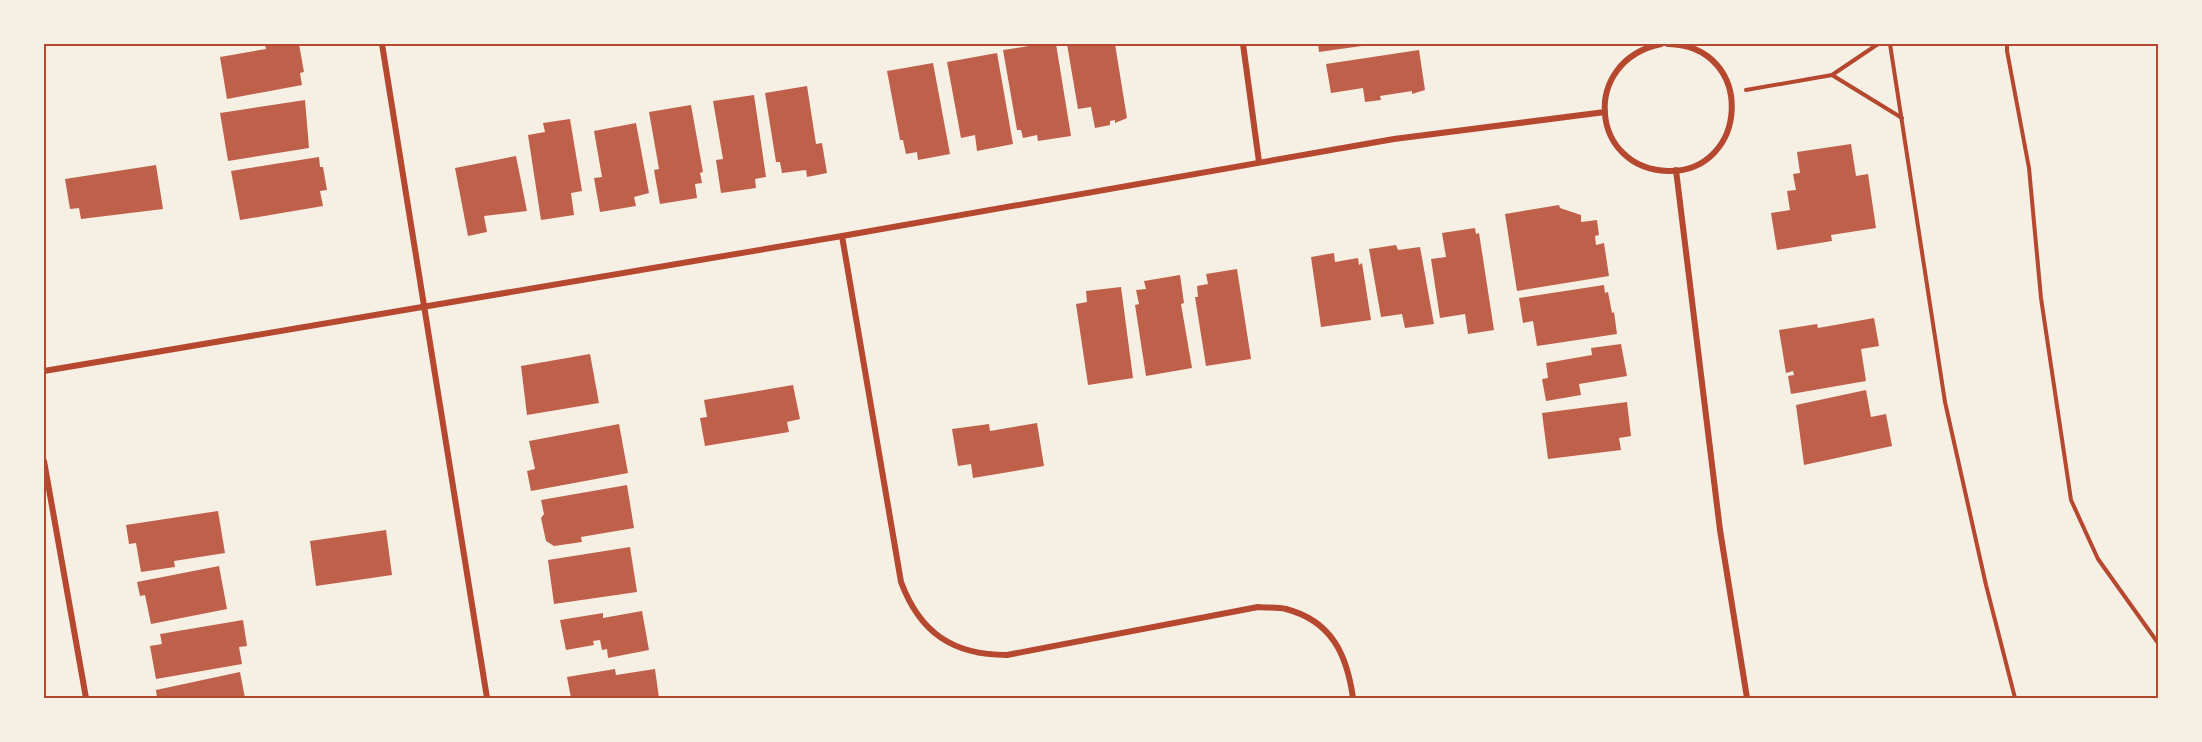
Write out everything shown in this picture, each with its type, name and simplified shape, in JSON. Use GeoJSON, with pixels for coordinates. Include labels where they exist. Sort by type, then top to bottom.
{"type":"FeatureCollection","features":[{"type":"Feature","properties":{"kind":"street"},"geometry":{"type":"LineString","coordinates":[[382,44],[487,699]]}},
{"type":"Feature","properties":{"kind":"street"},"geometry":{"type":"LineString","coordinates":[[1243,44],[1259,162]]}},
{"type":"Feature","properties":{"kind":"street"},"geometry":{"type":"LineString","coordinates":[[1661,44],[1647,46],[1633,53],[1622,63],[1607,89],[1605,112],[1611,135],[1621,150],[1635,161],[1651,169],[1668,171],[1686,169],[1702,161],[1716,150],[1726,135],[1732,119],[1731,92],[1721,70],[1709,57],[1695,49],[1679,44],[1668,44]]}},
{"type":"Feature","properties":{"kind":"street"},"geometry":{"type":"LineString","coordinates":[[44,371],[842,236],[1394,139],[1605,112]]}},
{"type":"Feature","properties":{"kind":"street"},"geometry":{"type":"LineString","coordinates":[[1676,170],[1720,530],[1747,699]]}},
{"type":"Feature","properties":{"kind":"street"},"geometry":{"type":"LineString","coordinates":[[842,236],[901,582],[908,601],[919,618],[933,632],[967,651],[987,656],[1007,656],[1258,607],[1285,609],[1309,618],[1329,634],[1344,656],[1353,699]]}},
{"type":"Feature","properties":{"kind":"street"},"geometry":{"type":"LineString","coordinates":[[44,461],[86,699]]}},
{"type":"Feature","properties":{"kind":"path"},"geometry":{"type":"LineString","coordinates":[[1731,92],[1832,75],[1878,44]]}},
{"type":"Feature","properties":{"kind":"path"},"geometry":{"type":"LineString","coordinates":[[1890,44],[1945,402],[1986,585],[2015,699]]}},
{"type":"Feature","properties":{"kind":"path"},"geometry":{"type":"LineString","coordinates":[[2007,44],[2029,168],[2040,298],[2071,500],[2098,559],[2158,643]]}},
{"type":"Feature","properties":{"kind":"path"},"geometry":{"type":"LineString","coordinates":[[1832,75],[1902,118]]}},
{"type":"Feature","properties":{"kind":"building"},"geometry":{"type":"Polygon","coordinates":[[[265,44],[299,44],[304,72],[300,73],[302,85],[227,99],[220,57],[266,49],[265,44]]]}},
{"type":"Feature","properties":{"kind":"building"},"geometry":{"type":"Polygon","coordinates":[[[1056,44],[1071,136],[1038,141],[1037,135],[1023,138],[1021,130],[1017,130],[1003,50],[1056,44]]]}},
{"type":"Feature","properties":{"kind":"building"},"geometry":{"type":"Polygon","coordinates":[[[1067,44],[1115,44],[1127,118],[1115,123],[1115,120],[1110,121],[1110,125],[1095,128],[1091,107],[1078,109],[1067,44]]]}},
{"type":"Feature","properties":{"kind":"building"},"geometry":{"type":"Polygon","coordinates":[[[1318,44],[1369,44],[1369,45],[1319,52],[1318,44]]]}},
{"type":"Feature","properties":{"kind":"building"},"geometry":{"type":"Polygon","coordinates":[[[1419,50],[1425,90],[1412,94],[1412,91],[1380,96],[1381,100],[1365,102],[1363,88],[1331,93],[1326,64],[1419,50]]]}},
{"type":"Feature","properties":{"kind":"building"},"geometry":{"type":"Polygon","coordinates":[[[997,53],[1013,144],[977,151],[975,135],[961,138],[947,62],[997,53]]]}},
{"type":"Feature","properties":{"kind":"building"},"geometry":{"type":"Polygon","coordinates":[[[933,63],[950,154],[918,160],[917,152],[906,154],[903,140],[900,140],[887,71],[933,63]]]}},
{"type":"Feature","properties":{"kind":"building"},"geometry":{"type":"Polygon","coordinates":[[[807,86],[816,144],[822,143],[827,173],[807,177],[806,170],[782,173],[780,162],[776,162],[765,93],[807,86]]]}},
{"type":"Feature","properties":{"kind":"building"},"geometry":{"type":"Polygon","coordinates":[[[754,95],[766,177],[755,179],[756,188],[721,193],[716,160],[723,159],[713,101],[754,95]]]}},
{"type":"Feature","properties":{"kind":"building"},"geometry":{"type":"Polygon","coordinates":[[[305,100],[309,148],[228,161],[220,113],[305,100]]]}},
{"type":"Feature","properties":{"kind":"building"},"geometry":{"type":"Polygon","coordinates":[[[691,105],[703,172],[700,173],[702,183],[695,184],[697,198],[660,204],[654,170],[659,169],[649,112],[691,105]]]}},
{"type":"Feature","properties":{"kind":"building"},"geometry":{"type":"Polygon","coordinates":[[[570,119],[582,191],[571,193],[574,215],[541,220],[528,135],[545,132],[543,123],[570,119]]]}},
{"type":"Feature","properties":{"kind":"building"},"geometry":{"type":"Polygon","coordinates":[[[636,123],[649,193],[634,197],[636,206],[600,212],[594,178],[602,177],[594,131],[636,123]]]}},
{"type":"Feature","properties":{"kind":"building"},"geometry":{"type":"Polygon","coordinates":[[[1851,144],[1856,176],[1868,174],[1876,228],[1831,235],[1832,241],[1777,250],[1771,213],[1790,210],[1787,191],[1796,190],[1793,174],[1800,173],[1797,152],[1851,144]]]}},
{"type":"Feature","properties":{"kind":"building"},"geometry":{"type":"Polygon","coordinates":[[[516,156],[527,211],[484,216],[487,232],[468,236],[455,168],[516,156]]]}},
{"type":"Feature","properties":{"kind":"building"},"geometry":{"type":"Polygon","coordinates":[[[319,157],[327,190],[320,191],[323,206],[240,220],[231,171],[319,157]]]}},
{"type":"Feature","properties":{"kind":"building"},"geometry":{"type":"Polygon","coordinates":[[[156,165],[163,209],[81,219],[79,208],[70,209],[65,179],[156,165]]]}},
{"type":"Feature","properties":{"kind":"building"},"geometry":{"type":"Polygon","coordinates":[[[1559,205],[1560,208],[1581,215],[1581,222],[1597,220],[1599,235],[1595,236],[1596,245],[1604,243],[1609,276],[1517,291],[1505,214],[1559,205]]]}},
{"type":"Feature","properties":{"kind":"building"},"geometry":{"type":"Polygon","coordinates":[[[1475,228],[1476,234],[1479,233],[1494,330],[1468,334],[1465,314],[1440,318],[1431,259],[1446,257],[1442,233],[1475,228]]]}},
{"type":"Feature","properties":{"kind":"building"},"geometry":{"type":"Polygon","coordinates":[[[1396,245],[1398,250],[1420,247],[1434,324],[1405,328],[1402,314],[1381,317],[1369,249],[1396,245]]]}},
{"type":"Feature","properties":{"kind":"building"},"geometry":{"type":"Polygon","coordinates":[[[1334,253],[1335,262],[1358,258],[1359,265],[1362,263],[1371,320],[1321,327],[1311,257],[1334,253]]]}},
{"type":"Feature","properties":{"kind":"building"},"geometry":{"type":"Polygon","coordinates":[[[1237,269],[1251,359],[1206,366],[1195,297],[1198,297],[1197,286],[1208,284],[1206,274],[1237,269]]]}},
{"type":"Feature","properties":{"kind":"building"},"geometry":{"type":"Polygon","coordinates":[[[1180,275],[1184,303],[1181,304],[1192,368],[1146,376],[1135,305],[1139,304],[1136,290],[1146,289],[1144,281],[1180,275]]]}},
{"type":"Feature","properties":{"kind":"building"},"geometry":{"type":"Polygon","coordinates":[[[1604,285],[1605,293],[1608,292],[1612,313],[1614,312],[1617,334],[1537,346],[1533,321],[1523,323],[1519,298],[1604,285]]]}},
{"type":"Feature","properties":{"kind":"building"},"geometry":{"type":"Polygon","coordinates":[[[1121,287],[1133,378],[1088,385],[1076,304],[1087,302],[1086,291],[1121,287]]]}},
{"type":"Feature","properties":{"kind":"building"},"geometry":{"type":"Polygon","coordinates":[[[1874,318],[1879,346],[1861,349],[1866,381],[1791,394],[1788,376],[1794,375],[1793,371],[1786,373],[1779,330],[1817,324],[1818,328],[1874,318]]]}},
{"type":"Feature","properties":{"kind":"building"},"geometry":{"type":"Polygon","coordinates":[[[1621,344],[1627,376],[1579,384],[1581,395],[1546,401],[1542,379],[1548,378],[1546,363],[1592,355],[1591,348],[1621,344]]]}},
{"type":"Feature","properties":{"kind":"building"},"geometry":{"type":"Polygon","coordinates":[[[590,354],[599,403],[527,415],[521,366],[590,354]]]}},
{"type":"Feature","properties":{"kind":"building"},"geometry":{"type":"Polygon","coordinates":[[[793,385],[800,419],[787,422],[789,432],[705,446],[700,418],[707,417],[704,400],[793,385]]]}},
{"type":"Feature","properties":{"kind":"building"},"geometry":{"type":"Polygon","coordinates":[[[1866,390],[1871,417],[1886,414],[1892,446],[1804,465],[1796,405],[1866,390]]]}},
{"type":"Feature","properties":{"kind":"building"},"geometry":{"type":"Polygon","coordinates":[[[1627,402],[1631,436],[1619,438],[1621,450],[1548,459],[1542,413],[1627,402]]]}},
{"type":"Feature","properties":{"kind":"building"},"geometry":{"type":"Polygon","coordinates":[[[1037,423],[1044,466],[973,478],[971,464],[958,466],[952,429],[989,424],[990,431],[1037,423]]]}},
{"type":"Feature","properties":{"kind":"building"},"geometry":{"type":"Polygon","coordinates":[[[619,424],[628,473],[531,491],[527,471],[535,469],[529,441],[619,424]]]}},
{"type":"Feature","properties":{"kind":"building"},"geometry":{"type":"Polygon","coordinates":[[[627,485],[634,528],[581,537],[582,542],[554,546],[546,541],[541,518],[544,514],[541,500],[627,485]]]}},
{"type":"Feature","properties":{"kind":"building"},"geometry":{"type":"Polygon","coordinates":[[[218,511],[225,553],[174,561],[175,567],[141,572],[136,543],[129,544],[126,525],[218,511]]]}},
{"type":"Feature","properties":{"kind":"building"},"geometry":{"type":"Polygon","coordinates":[[[386,530],[392,575],[316,586],[310,541],[386,530]]]}},
{"type":"Feature","properties":{"kind":"building"},"geometry":{"type":"Polygon","coordinates":[[[630,547],[637,592],[554,604],[548,560],[630,547]]]}},
{"type":"Feature","properties":{"kind":"building"},"geometry":{"type":"Polygon","coordinates":[[[219,566],[227,609],[151,624],[145,595],[140,596],[137,582],[219,566]]]}},
{"type":"Feature","properties":{"kind":"building"},"geometry":{"type":"Polygon","coordinates":[[[642,611],[649,650],[608,658],[607,649],[602,650],[600,640],[593,641],[594,645],[566,650],[560,620],[603,613],[603,618],[642,611]]]}},
{"type":"Feature","properties":{"kind":"building"},"geometry":{"type":"Polygon","coordinates":[[[243,620],[247,646],[239,647],[242,664],[156,679],[150,646],[162,644],[160,634],[243,620]]]}},
{"type":"Feature","properties":{"kind":"building"},"geometry":{"type":"Polygon","coordinates":[[[615,669],[616,675],[655,669],[659,698],[571,698],[567,677],[615,669]]]}},
{"type":"Feature","properties":{"kind":"building"},"geometry":{"type":"Polygon","coordinates":[[[240,672],[245,698],[157,698],[156,690],[240,672]]]}}]}
